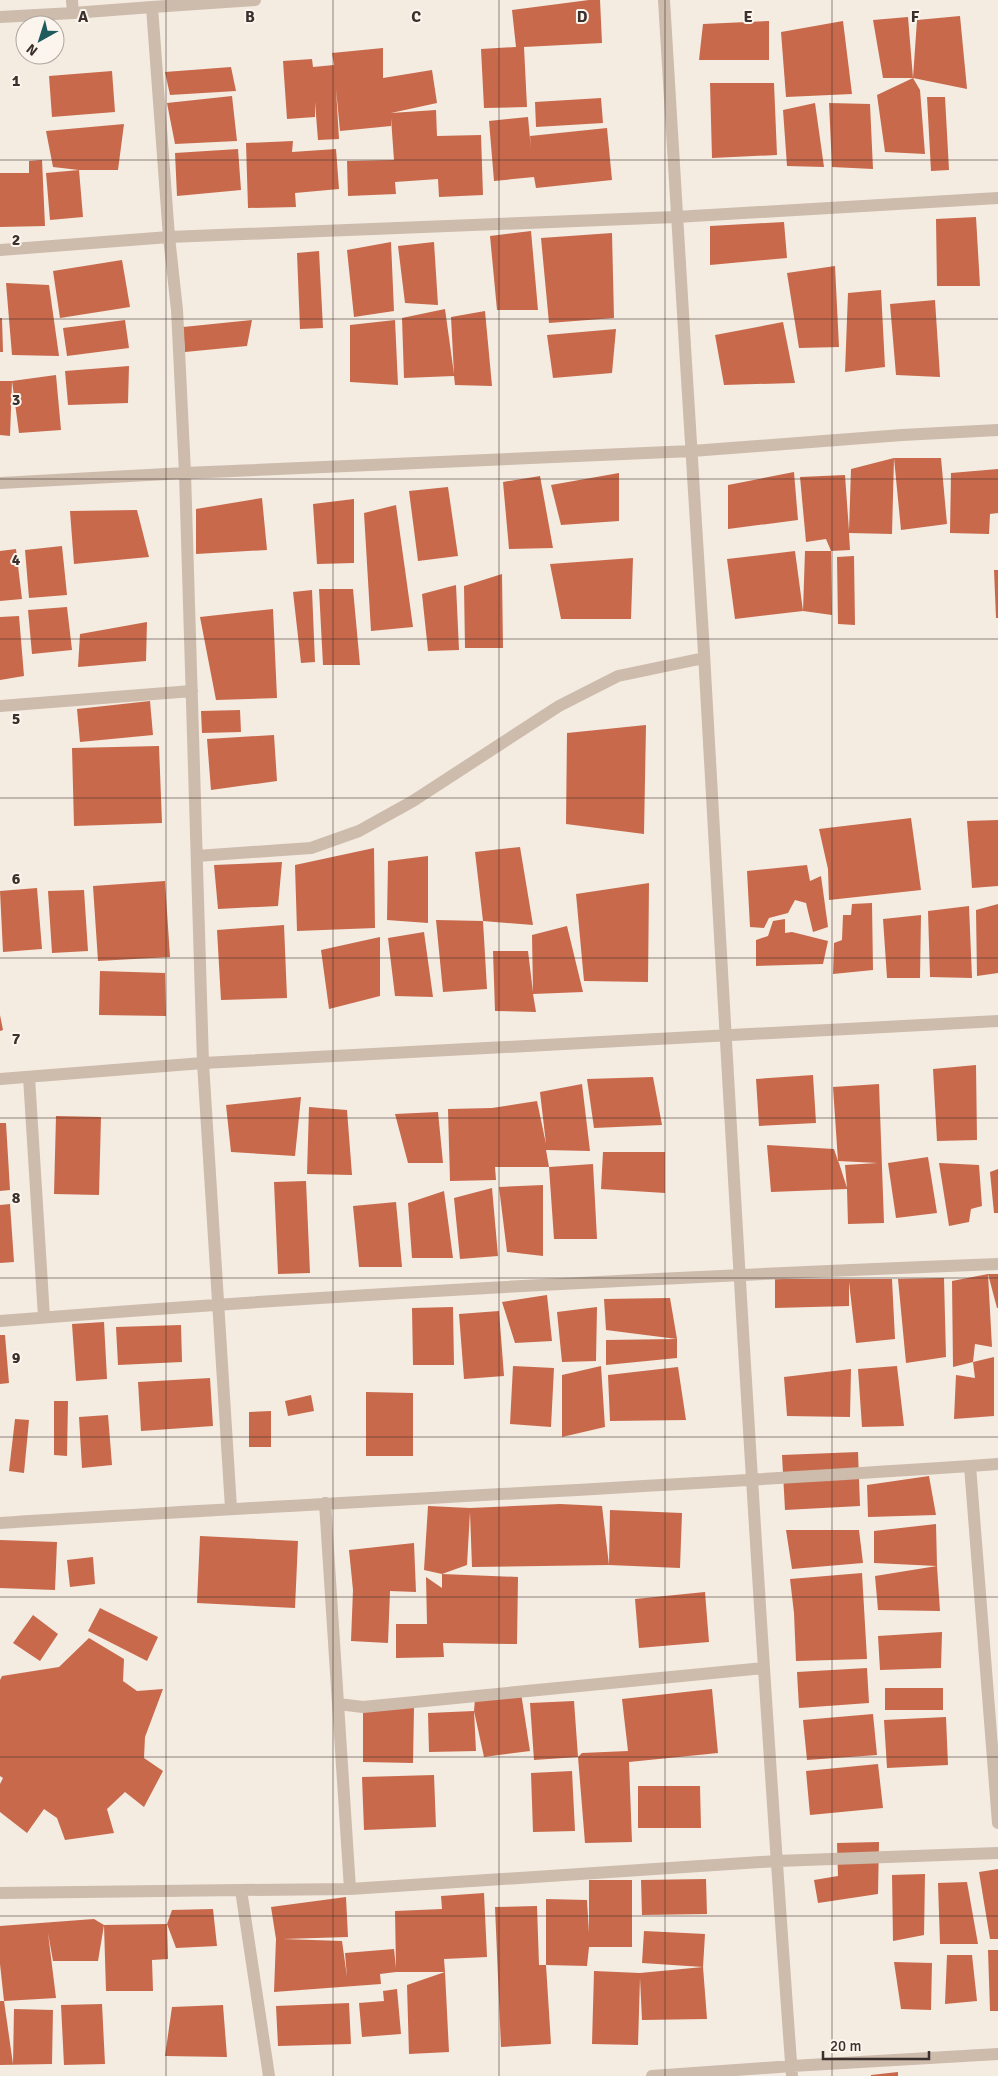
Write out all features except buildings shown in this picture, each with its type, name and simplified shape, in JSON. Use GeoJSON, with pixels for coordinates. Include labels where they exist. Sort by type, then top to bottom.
{"type":"FeatureCollection","features":[{"type":"Feature","properties":{"kind":"street"},"geometry":{"type":"LineString","coordinates":[[72,0],[73,14]]}},
{"type":"Feature","properties":{"kind":"street"},"geometry":{"type":"LineString","coordinates":[[0,17],[73,14],[255,0]]}},
{"type":"Feature","properties":{"kind":"street"},"geometry":{"type":"LineString","coordinates":[[664,0],[692,451],[751,1481],[792,2071]]}},
{"type":"Feature","properties":{"kind":"street"},"geometry":{"type":"LineString","coordinates":[[152,7],[169,237],[177,310],[185,473],[204,1063],[231,1508]]}},
{"type":"Feature","properties":{"kind":"street"},"geometry":{"type":"LineString","coordinates":[[0,250],[169,237],[676,217],[998,198]]}},
{"type":"Feature","properties":{"kind":"street"},"geometry":{"type":"LineString","coordinates":[[0,483],[692,451],[902,435],[998,430]]}},
{"type":"Feature","properties":{"kind":"street"},"geometry":{"type":"LineString","coordinates":[[197,856],[311,848],[359,832],[413,801],[559,706],[618,676],[704,658]]}},
{"type":"Feature","properties":{"kind":"street"},"geometry":{"type":"LineString","coordinates":[[0,706],[192,690]]}},
{"type":"Feature","properties":{"kind":"street"},"geometry":{"type":"LineString","coordinates":[[0,1079],[204,1063],[998,1021]]}},
{"type":"Feature","properties":{"kind":"street"},"geometry":{"type":"LineString","coordinates":[[29,1077],[44,1317]]}},
{"type":"Feature","properties":{"kind":"street"},"geometry":{"type":"LineString","coordinates":[[0,1321],[218,1304],[740,1274],[998,1264]]}},
{"type":"Feature","properties":{"kind":"street"},"geometry":{"type":"LineString","coordinates":[[0,1523],[231,1508],[751,1481],[998,1464]]}},
{"type":"Feature","properties":{"kind":"street"},"geometry":{"type":"LineString","coordinates":[[970,1466],[998,1823]]}},
{"type":"Feature","properties":{"kind":"street"},"geometry":{"type":"LineString","coordinates":[[325,1503],[350,1889]]}},
{"type":"Feature","properties":{"kind":"street"},"geometry":{"type":"LineString","coordinates":[[338,1704],[363,1707],[764,1668]]}},
{"type":"Feature","properties":{"kind":"street"},"geometry":{"type":"LineString","coordinates":[[0,1893],[27,1891],[350,1889],[777,1861],[998,1853]]}},
{"type":"Feature","properties":{"kind":"street"},"geometry":{"type":"LineString","coordinates":[[241,1890],[269,2076]]}},
{"type":"Feature","properties":{"kind":"street"},"geometry":{"type":"LineString","coordinates":[[652,2076],[792,2071],[998,2054]]}}]}
